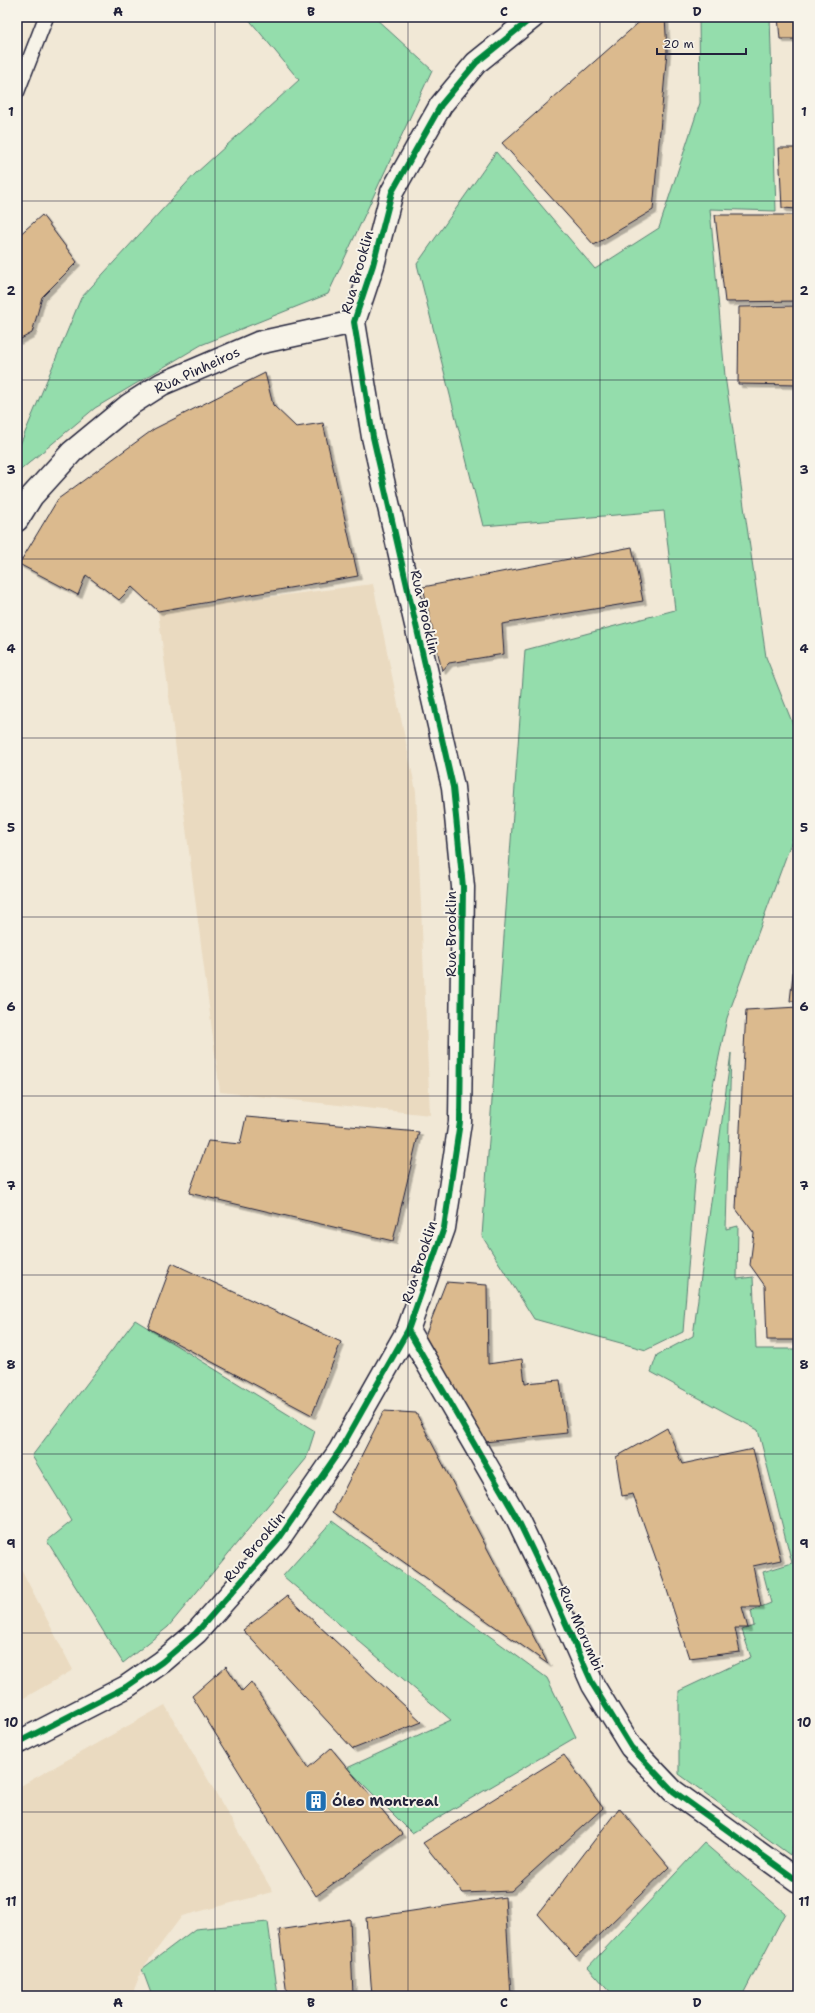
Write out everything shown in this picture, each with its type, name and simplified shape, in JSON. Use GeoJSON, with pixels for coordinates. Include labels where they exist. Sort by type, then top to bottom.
{"type":"FeatureCollection","features":[{"type":"Feature","properties":{"kind":"street","name":"Rua Brooklin"},"geometry":{"type":"LineString","coordinates":[[17,1743],[126,1688],[162,1662],[196,1633],[278,1540],[340,1450],[408,1330],[444,1228],[460,1122],[463,887],[453,787],[373,437],[354,322],[373,265],[392,192],[441,104],[476,63],[533,17]]}},
{"type":"Feature","properties":{"kind":"street","name":"Rua Pinheiros"},"geometry":{"type":"LineString","coordinates":[[17,520],[32,496],[72,452],[129,405],[162,384],[258,343],[354,322]]}},
{"type":"Feature","properties":{"kind":"street","name":"Rua Morumbi"},"geometry":{"type":"LineString","coordinates":[[408,1330],[517,1518],[543,1572],[593,1685],[631,1747],[673,1791],[798,1881]]}},
{"type":"Feature","properties":{"kind":"lane"},"geometry":{"type":"LineString","coordinates":[[17,92],[46,17]]}},
{"type":"Feature","properties":{"kind":"shaded area"},"geometry":{"type":"Polygon","coordinates":[[[373,584],[416,791],[430,1115],[220,1092],[158,611],[373,584]]]}},
{"type":"Feature","properties":{"kind":"shaded area"},"geometry":{"type":"Polygon","coordinates":[[[17,1561],[73,1670],[17,1702],[17,1561]]]}},
{"type":"Feature","properties":{"kind":"shaded area"},"geometry":{"type":"Polygon","coordinates":[[[165,1705],[273,1892],[182,1916],[142,1969],[134,1990],[137,1996],[17,1996],[17,1788],[165,1705]]]}},
{"type":"Feature","properties":{"kind":"green space"},"geometry":{"type":"Polygon","coordinates":[[[247,17],[374,17],[432,70],[328,294],[201,345],[95,408],[17,473],[17,452],[81,298],[195,174],[299,80],[247,17]]]}},
{"type":"Feature","properties":{"kind":"green space"},"geometry":{"type":"Polygon","coordinates":[[[699,17],[770,17],[776,211],[710,209],[725,376],[766,657],[798,737],[798,824],[727,1018],[696,1168],[683,1332],[646,1350],[534,1319],[482,1236],[525,650],[675,610],[664,511],[483,526],[417,264],[496,152],[595,269],[659,228],[700,103],[699,17]]]}},
{"type":"Feature","properties":{"kind":"green space"},"geometry":{"type":"Polygon","coordinates":[[[731,1053],[726,1229],[738,1226],[737,1279],[753,1277],[756,1349],[798,1349],[798,1829],[790,1855],[679,1774],[679,1691],[751,1657],[742,1630],[754,1626],[751,1611],[771,1603],[763,1572],[792,1563],[758,1430],[651,1372],[657,1355],[693,1336],[731,1053]]]}},
{"type":"Feature","properties":{"kind":"green space"},"geometry":{"type":"Polygon","coordinates":[[[135,1320],[315,1431],[306,1459],[168,1627],[123,1663],[47,1541],[72,1521],[32,1456],[135,1320]]]}},
{"type":"Feature","properties":{"kind":"green space"},"geometry":{"type":"Polygon","coordinates":[[[332,1521],[547,1678],[576,1737],[412,1833],[347,1768],[451,1720],[283,1576],[332,1521]]]}},
{"type":"Feature","properties":{"kind":"green space"},"geometry":{"type":"Polygon","coordinates":[[[704,1843],[785,1913],[742,1996],[614,1996],[588,1967],[704,1843]]]}},
{"type":"Feature","properties":{"kind":"green space"},"geometry":{"type":"Polygon","coordinates":[[[268,1922],[278,1996],[152,1996],[142,1969],[195,1929],[268,1922]]]}},
{"type":"Feature","properties":{"kind":"building"},"geometry":{"type":"Polygon","coordinates":[[[645,17],[665,17],[667,51],[653,210],[594,245],[502,143],[645,17]]]}},
{"type":"Feature","properties":{"kind":"building"},"geometry":{"type":"Polygon","coordinates":[[[778,17],[798,17],[798,39],[780,39],[778,17]]]}},
{"type":"Feature","properties":{"kind":"building"},"geometry":{"type":"Polygon","coordinates":[[[779,148],[798,148],[798,209],[782,208],[779,148]]]}},
{"type":"Feature","properties":{"kind":"building"},"geometry":{"type":"Polygon","coordinates":[[[42,215],[77,262],[42,297],[32,333],[17,341],[17,237],[42,215]]]}},
{"type":"Feature","properties":{"kind":"building"},"geometry":{"type":"Polygon","coordinates":[[[715,215],[798,215],[798,301],[725,302],[715,215]]]}},
{"type":"Feature","properties":{"kind":"building"},"geometry":{"type":"Polygon","coordinates":[[[798,306],[798,385],[738,384],[739,307],[798,306]]]}},
{"type":"Feature","properties":{"kind":"building"},"geometry":{"type":"Polygon","coordinates":[[[265,373],[273,405],[296,427],[323,423],[358,576],[158,611],[132,587],[119,600],[86,575],[78,595],[19,564],[58,499],[154,429],[265,373]]]}},
{"type":"Feature","properties":{"kind":"building"},"geometry":{"type":"Polygon","coordinates":[[[632,547],[643,601],[502,624],[504,654],[449,663],[442,671],[423,587],[632,547]]]}},
{"type":"Feature","properties":{"kind":"building"},"geometry":{"type":"Polygon","coordinates":[[[798,928],[798,1001],[790,1001],[798,928]]]}},
{"type":"Feature","properties":{"kind":"building"},"geometry":{"type":"Polygon","coordinates":[[[798,1007],[798,1340],[767,1340],[765,1286],[750,1265],[754,1233],[736,1209],[746,1010],[798,1007]]]}},
{"type":"Feature","properties":{"kind":"building"},"geometry":{"type":"Polygon","coordinates":[[[246,1117],[419,1132],[393,1241],[189,1193],[208,1141],[240,1144],[246,1117]]]}},
{"type":"Feature","properties":{"kind":"building"},"geometry":{"type":"Polygon","coordinates":[[[172,1263],[341,1342],[312,1415],[148,1328],[172,1263]]]}},
{"type":"Feature","properties":{"kind":"building"},"geometry":{"type":"Polygon","coordinates":[[[446,1282],[487,1285],[488,1364],[522,1359],[525,1383],[560,1380],[567,1433],[485,1442],[425,1336],[446,1282]]]}},
{"type":"Feature","properties":{"kind":"building"},"geometry":{"type":"Polygon","coordinates":[[[384,1411],[416,1413],[548,1664],[333,1512],[384,1411]]]}},
{"type":"Feature","properties":{"kind":"building"},"geometry":{"type":"Polygon","coordinates":[[[667,1428],[682,1464],[753,1449],[781,1560],[753,1566],[761,1607],[742,1607],[748,1628],[735,1628],[740,1652],[689,1658],[633,1494],[622,1496],[616,1457],[667,1428]]]}},
{"type":"Feature","properties":{"kind":"building"},"geometry":{"type":"Polygon","coordinates":[[[287,1596],[422,1722],[353,1749],[243,1630],[287,1596]]]}},
{"type":"Feature","properties":{"kind":"building","name":"Óleo Montreal"},"geometry":{"type":"Polygon","coordinates":[[[226,1666],[242,1691],[251,1682],[308,1768],[331,1748],[402,1834],[316,1896],[192,1696],[226,1666]]]}},
{"type":"Feature","properties":{"kind":"building"},"geometry":{"type":"Polygon","coordinates":[[[564,1755],[603,1808],[511,1891],[463,1893],[423,1843],[564,1755]]]}},
{"type":"Feature","properties":{"kind":"building"},"geometry":{"type":"Polygon","coordinates":[[[619,1808],[669,1867],[576,1957],[538,1914],[619,1808]]]}},
{"type":"Feature","properties":{"kind":"building"},"geometry":{"type":"Polygon","coordinates":[[[505,1897],[511,1996],[372,1996],[366,1918],[505,1897]]]}},
{"type":"Feature","properties":{"kind":"building"},"geometry":{"type":"Polygon","coordinates":[[[350,1919],[353,1996],[287,1996],[279,1930],[350,1919]]]}},
{"type":"Feature","properties":{"kind":"cycle path"},"geometry":{"type":"LineString","coordinates":[[17,1743],[126,1687],[162,1662],[196,1633],[278,1540],[340,1450],[408,1330],[444,1228],[460,1122],[463,887],[453,787],[373,437],[354,322],[373,265],[392,192],[441,105],[476,63],[533,17]]}},
{"type":"Feature","properties":{"kind":"cycle path"},"geometry":{"type":"LineString","coordinates":[[408,1330],[517,1518],[543,1572],[593,1685],[631,1747],[673,1791],[798,1881]]}},
{"type":"Feature","properties":{"kind":"place","name":"Óleo Montreal"},"geometry":{"type":"Point","coordinates":[316,1801]}}]}
